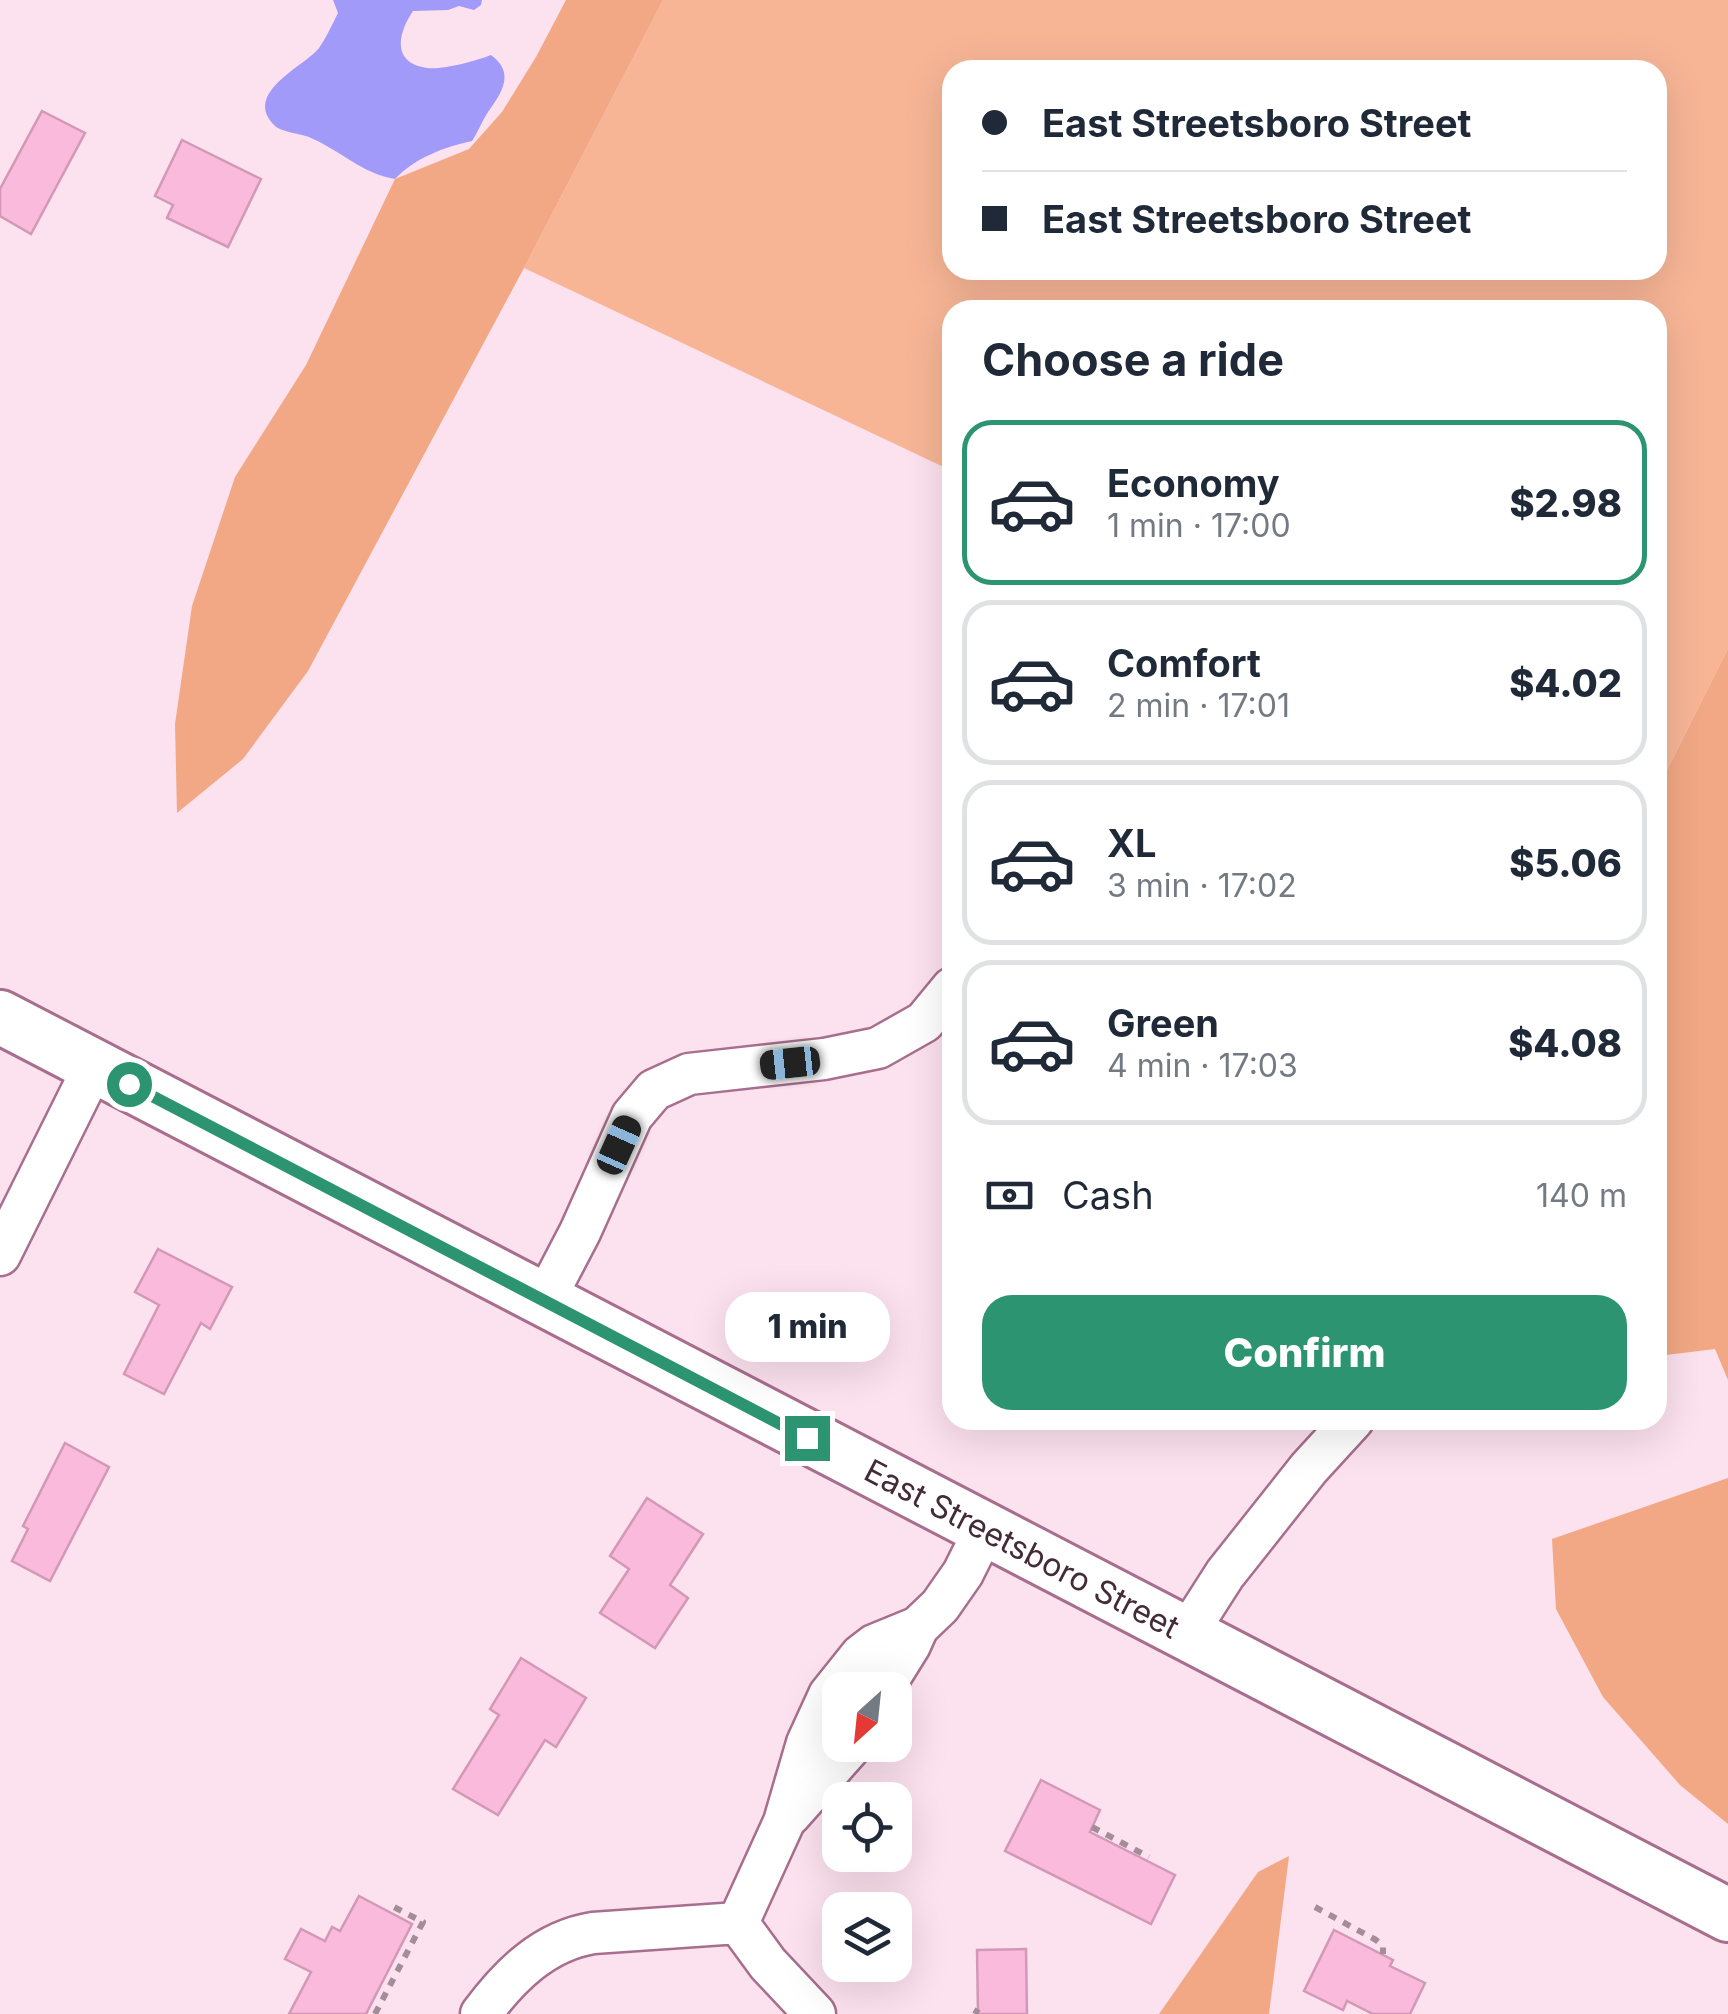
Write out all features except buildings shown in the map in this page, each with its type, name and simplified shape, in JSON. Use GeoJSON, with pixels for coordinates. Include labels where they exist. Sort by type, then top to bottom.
{"type":"FeatureCollection","features":[{"type":"Feature","properties":{"kind":"main road","name":"East Streetsboro Street"},"geometry":{"type":"LineString","coordinates":[[0,1017],[1728,1916]]}},
{"type":"Feature","properties":{"kind":"street"},"geometry":{"type":"LineString","coordinates":[[544,1301],[632,1116],[654,1090],[689,1074],[824,1059],[878,1048],[924,1022],[942,1000]]}},
{"type":"Feature","properties":{"kind":"street"},"geometry":{"type":"LineString","coordinates":[[0,1255],[94,1066]]}},
{"type":"Feature","properties":{"kind":"street"},"geometry":{"type":"LineString","coordinates":[[1186,1635],[1225,1574],[1344,1430]]}},
{"type":"Feature","properties":{"kind":"street"},"geometry":{"type":"LineString","coordinates":[[738,1923],[784,1822],[808,1743],[829,1695],[874,1645],[918,1627],[940,1606],[963,1573],[984,1530]]}},
{"type":"Feature","properties":{"kind":"street"},"geometry":{"type":"LineString","coordinates":[[893,1672],[918,1627]]}},
{"type":"Feature","properties":{"kind":"street"},"geometry":{"type":"LineString","coordinates":[[784,1822],[837,1762]]}},
{"type":"Feature","properties":{"kind":"street"},"geometry":{"type":"LineString","coordinates":[[481,2014],[523,1966],[552,1945],[574,1936],[738,1923]]}},
{"type":"Feature","properties":{"kind":"street"},"geometry":{"type":"LineString","coordinates":[[738,1923],[768,1964],[815,2014]]}},
{"type":"Feature","properties":{"kind":"path"},"geometry":{"type":"LineString","coordinates":[[1092,1827],[1149,1857]]}},
{"type":"Feature","properties":{"kind":"path"},"geometry":{"type":"LineString","coordinates":[[375,2014],[423,1922],[388,1904]]}},
{"type":"Feature","properties":{"kind":"path"},"geometry":{"type":"LineString","coordinates":[[1315,1907],[1376,1940],[1383,1946],[1382,1954]]}},
{"type":"Feature","properties":{"kind":"shaded area"},"geometry":{"type":"Polygon","coordinates":[[[333,0],[482,0],[474,10],[459,6],[413,11],[401,37],[403,54],[415,65],[441,68],[491,55],[499,62],[504,84],[472,141],[430,154],[395,179],[373,172],[311,138],[274,125],[266,113],[270,91],[319,48],[338,13],[333,0]]]}},
{"type":"Feature","properties":{"kind":"shaded area"},"geometry":{"type":"Polygon","coordinates":[[[566,0],[663,0],[308,671],[243,759],[177,813],[175,724],[192,606],[235,477],[306,365],[395,179],[469,149],[502,112],[566,0]]]}},
{"type":"Feature","properties":{"kind":"shaded area"},"geometry":{"type":"Polygon","coordinates":[[[663,0],[1728,0],[1728,649],[1667,770],[1667,300],[942,300],[942,466],[524,268],[663,0]]]}},
{"type":"Feature","properties":{"kind":"shaded area"},"geometry":{"type":"Polygon","coordinates":[[[1728,649],[1728,1380],[1715,1349],[1667,1355],[1667,770],[1728,649]]]}},
{"type":"Feature","properties":{"kind":"shaded area"},"geometry":{"type":"Polygon","coordinates":[[[1728,1478],[1728,1824],[1680,1785],[1603,1697],[1556,1609],[1552,1539],[1728,1478]]]}},
{"type":"Feature","properties":{"kind":"shaded area"},"geometry":{"type":"Polygon","coordinates":[[[1289,1856],[1269,2014],[1159,2014],[1258,1872],[1289,1856]]]}},
{"type":"Feature","properties":{"kind":"route"},"geometry":{"type":"LineString","coordinates":[[129,1084],[807,1438]]}}]}
